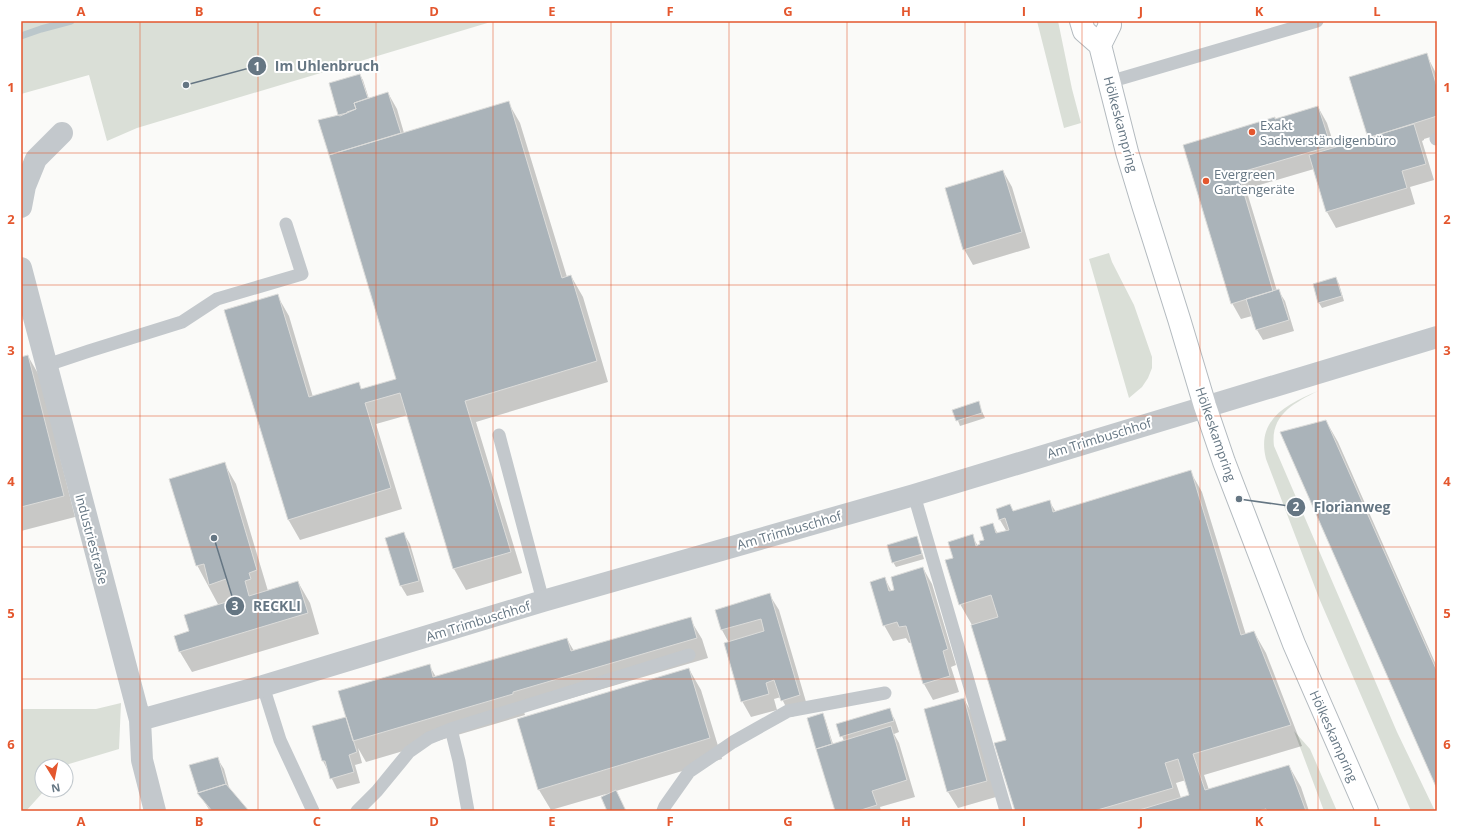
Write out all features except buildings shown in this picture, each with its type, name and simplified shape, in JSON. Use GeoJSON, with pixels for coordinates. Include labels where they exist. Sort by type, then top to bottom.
{"type":"FeatureCollection","features":[{"type":"Feature","properties":{"kind":"main road"},"geometry":{"type":"LineString","coordinates":[[1081,21],[1084,31],[1100,45],[1110,25],[1109,21]]}},
{"type":"Feature","properties":{"kind":"main road","name":"Hölkeskampring"},"geometry":{"type":"LineString","coordinates":[[1100,45],[1138,190],[1205,406],[1224,462],[1294,644],[1367,811]]}},
{"type":"Feature","properties":{"kind":"street"},"geometry":{"type":"LineString","coordinates":[[21,207],[25,186],[36,159],[62,134]]}},
{"type":"Feature","properties":{"kind":"street","name":"Industriestraße"},"geometry":{"type":"LineString","coordinates":[[21,268],[140,720],[142,760],[155,811]]}},
{"type":"Feature","properties":{"kind":"street","name":"Am Trimbuschhof"},"geometry":{"type":"LineString","coordinates":[[140,720],[263,686],[543,601],[914,495],[1437,337]]}},
{"type":"Feature","properties":{"kind":"lane"},"geometry":{"type":"LineString","coordinates":[[1109,82],[1317,21]]}},
{"type":"Feature","properties":{"kind":"lane"},"geometry":{"type":"LineString","coordinates":[[47,365],[182,322],[217,299],[302,274],[286,224]]}},
{"type":"Feature","properties":{"kind":"lane"},"geometry":{"type":"LineString","coordinates":[[499,435],[543,601]]}},
{"type":"Feature","properties":{"kind":"lane"},"geometry":{"type":"LineString","coordinates":[[914,495],[1006,811]]}},
{"type":"Feature","properties":{"kind":"lane"},"geometry":{"type":"LineString","coordinates":[[357,811],[409,752],[429,738],[451,729],[689,655]]}},
{"type":"Feature","properties":{"kind":"lane"},"geometry":{"type":"LineString","coordinates":[[263,686],[280,740],[313,811]]}},
{"type":"Feature","properties":{"kind":"lane"},"geometry":{"type":"LineString","coordinates":[[663,811],[689,772],[733,742],[788,711],[885,693]]}},
{"type":"Feature","properties":{"kind":"lane"},"geometry":{"type":"LineString","coordinates":[[451,729],[459,761],[468,811]]}},
{"type":"Feature","properties":{"kind":"shaded area"},"geometry":{"type":"Polygon","coordinates":[[[21,21],[494,21],[137,128],[107,141],[89,75],[21,94],[21,21]]]}},
{"type":"Feature","properties":{"kind":"shaded area"},"geometry":{"type":"Polygon","coordinates":[[[1037,21],[1058,21],[1072,89],[1081,123],[1064,128],[1037,21]]]}},
{"type":"Feature","properties":{"kind":"shaded area"},"geometry":{"type":"Polygon","coordinates":[[[1109,253],[1134,305],[1152,357],[1152,368],[1148,378],[1142,387],[1129,398],[1089,259],[1109,253]]]}},
{"type":"Feature","properties":{"kind":"shaded area"},"geometry":{"type":"Polygon","coordinates":[[[1318,391],[1300,400],[1280,418],[1274,435],[1274,446],[1397,732],[1435,811],[1411,811],[1319,598],[1266,459],[1264,445],[1266,433],[1270,423],[1277,415],[1295,401],[1318,391]]]}},
{"type":"Feature","properties":{"kind":"shaded area"},"geometry":{"type":"Polygon","coordinates":[[[121,703],[119,749],[74,762],[74,758],[34,758],[34,798],[38,798],[26,811],[21,811],[21,709],[96,709],[121,703]]]}},
{"type":"Feature","properties":{"kind":"shaded area"},"geometry":{"type":"Polygon","coordinates":[[[1294,731],[1310,749],[1337,811],[1324,811],[1294,731]]]}},
{"type":"Feature","properties":{"kind":"waterway"},"geometry":{"type":"LineString","coordinates":[[21,36],[71,21]]}},
{"type":"Feature","properties":{"kind":"place","name":"Im Uhlenbruch"},"geometry":{"type":"Point","coordinates":[186,85]}},
{"type":"Feature","properties":{"kind":"place","name":"Exakt Sachverständigenbüro"},"geometry":{"type":"Point","coordinates":[1252,132]}},
{"type":"Feature","properties":{"kind":"place","name":"Evergreen Gartengeräte"},"geometry":{"type":"Point","coordinates":[1206,181]}},
{"type":"Feature","properties":{"kind":"place","name":"Florianweg"},"geometry":{"type":"Point","coordinates":[1239,499]}},
{"type":"Feature","properties":{"kind":"place","name":"RECKLI"},"geometry":{"type":"Point","coordinates":[214,538]}}]}
